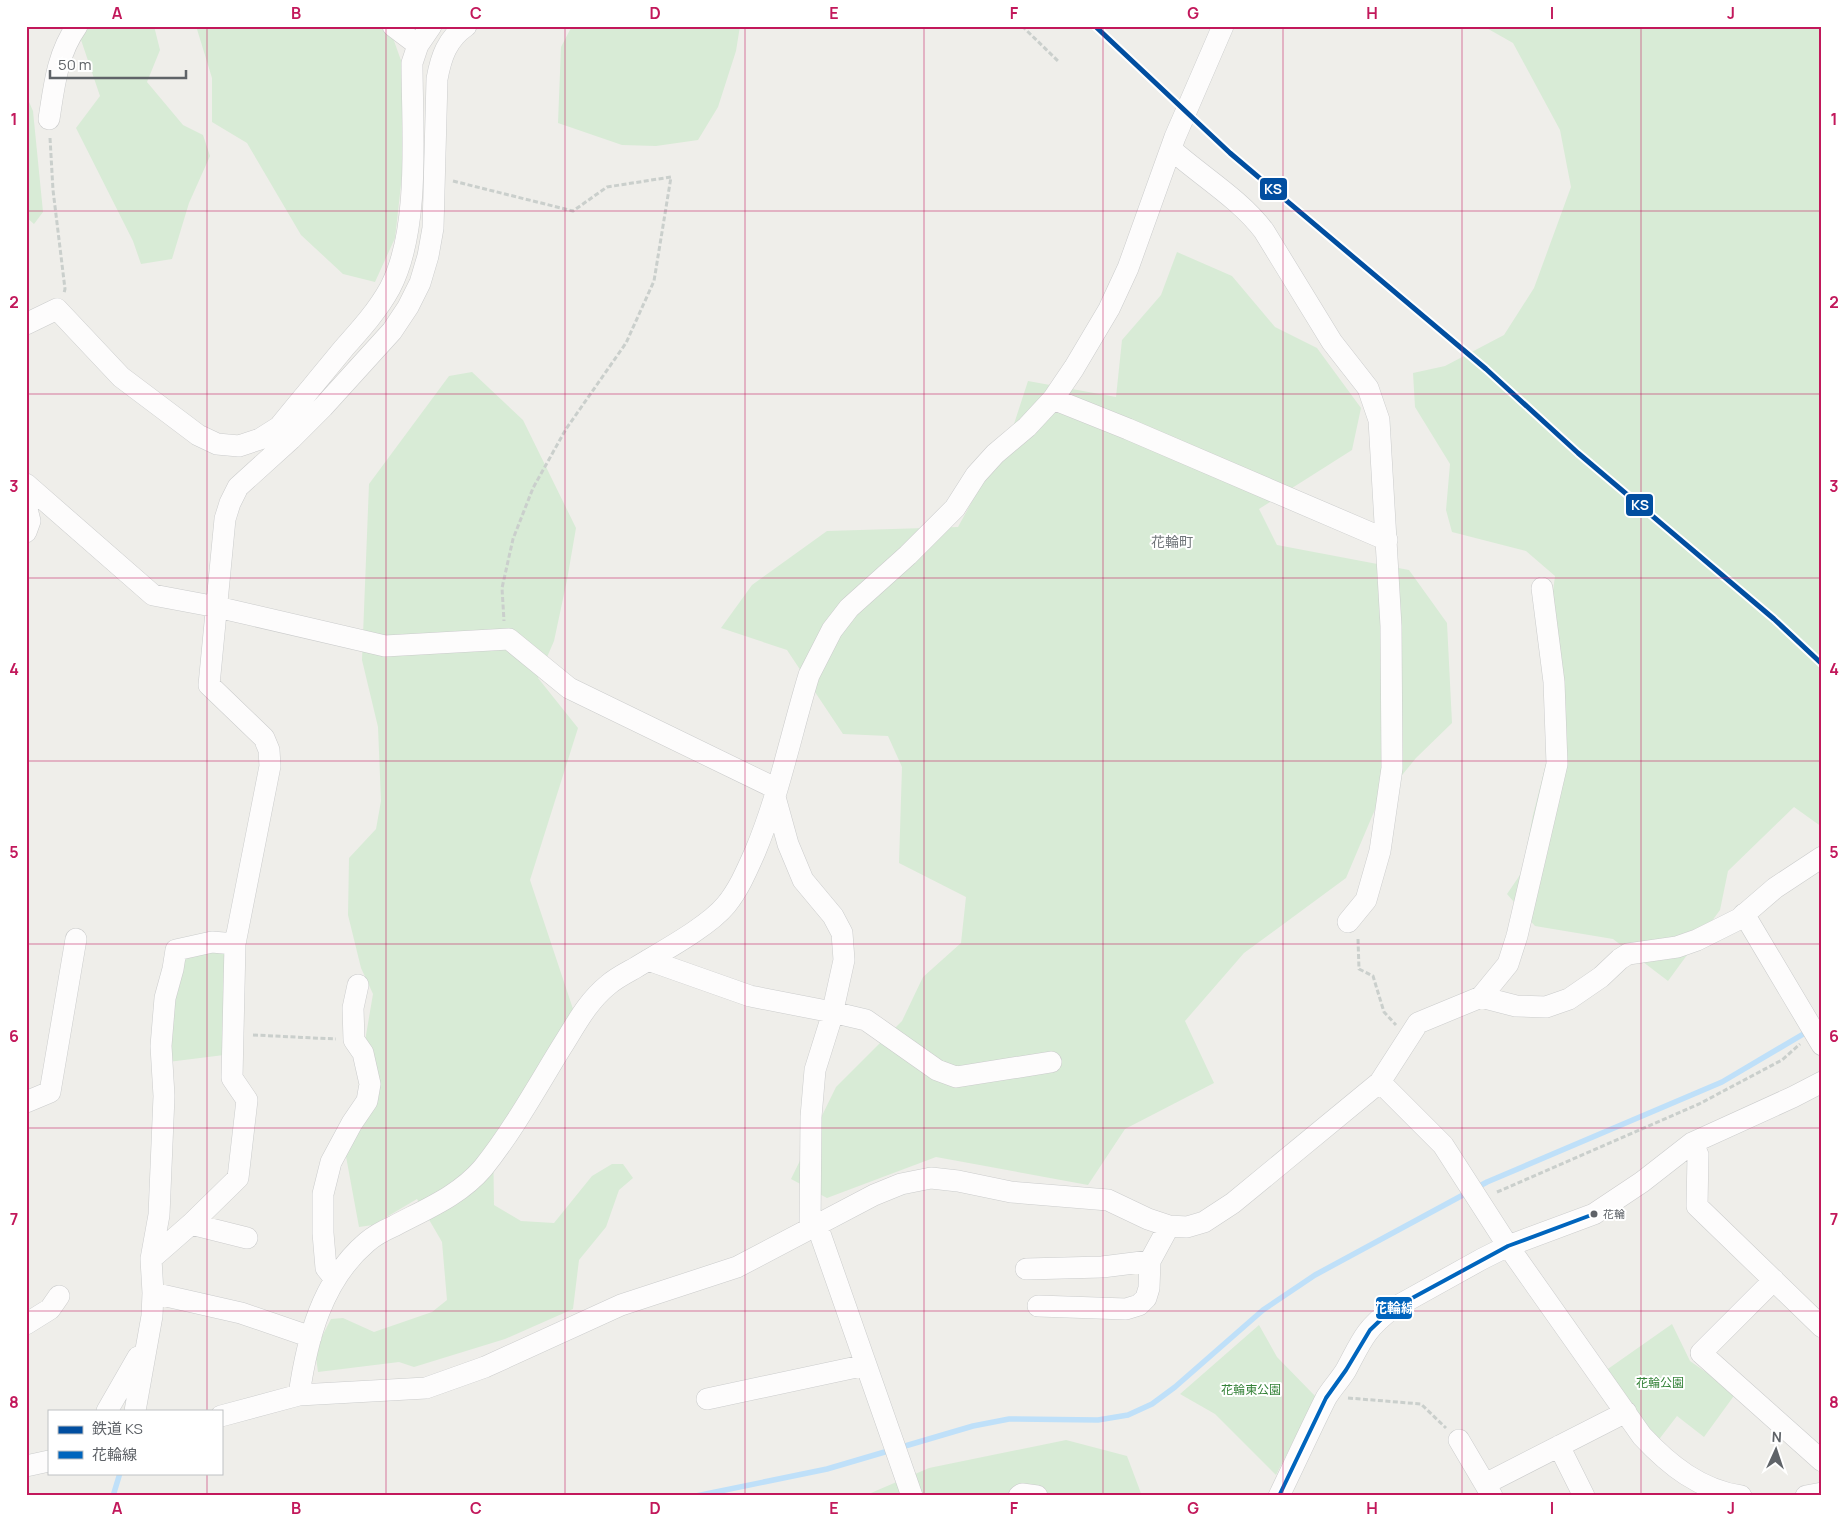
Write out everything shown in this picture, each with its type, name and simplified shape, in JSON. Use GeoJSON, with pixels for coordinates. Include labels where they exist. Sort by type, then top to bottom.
{"type":"FeatureCollection","features":[{"type":"Feature","properties":{"kind":"street"},"geometry":{"type":"LineString","coordinates":[[49,119],[56,68],[71,34],[77,26]]}},
{"type":"Feature","properties":{"kind":"street"},"geometry":{"type":"LineString","coordinates":[[393,26],[418,45]]}},
{"type":"Feature","properties":{"kind":"street"},"geometry":{"type":"LineString","coordinates":[[151,1259],[191,1224],[238,1178],[247,1100],[232,1078],[235,944],[270,766],[270,750],[264,738],[209,685],[225,519],[238,487],[285,433],[373,314],[390,287],[401,256],[410,219],[412,63],[418,45],[431,26]]}},
{"type":"Feature","properties":{"kind":"street"},"geometry":{"type":"LineString","coordinates":[[26,324],[57,309],[121,377],[198,435],[218,444],[239,446],[285,433],[392,331],[408,307],[420,282],[428,256],[433,228],[437,79],[440,61],[445,48],[457,33],[466,26]]}},
{"type":"Feature","properties":{"kind":"street"},"geometry":{"type":"LineString","coordinates":[[299,1395],[302,1368],[311,1337],[323,1300],[334,1278],[368,1241],[460,1190],[482,1169],[504,1140],[593,998],[609,983],[709,920],[726,905],[748,868],[765,829],[809,675],[832,630],[849,608],[908,556],[954,508],[976,475],[995,454],[1027,426],[1053,399],[1074,368],[1109,309],[1128,268],[1173,143],[1223,26]]}},
{"type":"Feature","properties":{"kind":"street"},"geometry":{"type":"LineString","coordinates":[[1173,143],[1194,170],[1252,215],[1264,231],[1332,342],[1368,388],[1379,420],[1391,626],[1392,768],[1380,851],[1366,900],[1348,922]]}},
{"type":"Feature","properties":{"kind":"street"},"geometry":{"type":"LineString","coordinates":[[1053,399],[1128,429],[1386,540]]}},
{"type":"Feature","properties":{"kind":"street"},"geometry":{"type":"LineString","coordinates":[[26,484],[153,595],[217,607],[385,646],[509,639],[570,688],[776,793],[788,844],[803,880],[833,916],[842,933],[844,960],[832,1012],[815,1070],[811,1117],[813,1227],[866,1365],[912,1496]]}},
{"type":"Feature","properties":{"kind":"street"},"geometry":{"type":"LineString","coordinates":[[26,505],[30,521],[26,532]]}},
{"type":"Feature","properties":{"kind":"street"},"geometry":{"type":"LineString","coordinates":[[222,1416],[299,1395],[426,1388],[484,1367],[621,1305],[737,1267],[892,1188],[931,1178],[958,1181],[1011,1192],[1108,1200],[1148,1219],[1169,1226],[1187,1227],[1204,1222],[1233,1203],[1380,1082],[1418,1023],[1481,997],[1508,964],[1517,936],[1557,764],[1554,682],[1542,588]]}},
{"type":"Feature","properties":{"kind":"street"},"geometry":{"type":"LineString","coordinates":[[1481,997],[1516,1006],[1546,1007],[1570,999],[1601,977],[1628,954],[1677,946],[1697,940],[1739,918],[1775,888],[1822,857]]}},
{"type":"Feature","properties":{"kind":"street"},"geometry":{"type":"LineString","coordinates":[[1744,914],[1818,1038]]}},
{"type":"Feature","properties":{"kind":"street"},"geometry":{"type":"LineString","coordinates":[[26,1102],[50,1092],[76,939]]}},
{"type":"Feature","properties":{"kind":"street"},"geometry":{"type":"LineString","coordinates":[[135,1410],[152,1316],[151,1259],[160,1215],[164,1096],[161,1046],[165,998],[176,950],[212,942],[235,944]]}},
{"type":"Feature","properties":{"kind":"street"},"geometry":{"type":"LineString","coordinates":[[648,960],[750,996],[866,1020],[936,1070],[956,1077],[1051,1062]]}},
{"type":"Feature","properties":{"kind":"street"},"geometry":{"type":"LineString","coordinates":[[334,1278],[326,1268],[323,1233],[323,1194],[331,1162],[366,1101],[370,1084],[363,1053],[354,1040],[353,1008],[358,985]]}},
{"type":"Feature","properties":{"kind":"street"},"geometry":{"type":"LineString","coordinates":[[1380,1082],[1443,1145],[1508,1246],[1642,1436],[1679,1471],[1706,1485],[1741,1496]]}},
{"type":"Feature","properties":{"kind":"street"},"geometry":{"type":"LineString","coordinates":[[1279,1496],[1327,1397],[1345,1371],[1361,1340],[1379,1318],[1482,1258],[1508,1246],[1594,1214],[1642,1182],[1692,1143],[1794,1097],[1822,1082]]}},
{"type":"Feature","properties":{"kind":"street"},"geometry":{"type":"LineString","coordinates":[[1692,1143],[1698,1155],[1697,1206],[1822,1326]]}},
{"type":"Feature","properties":{"kind":"street"},"geometry":{"type":"LineString","coordinates":[[191,1224],[247,1238]]}},
{"type":"Feature","properties":{"kind":"street"},"geometry":{"type":"LineString","coordinates":[[1038,1306],[1126,1309],[1139,1304],[1146,1298],[1149,1288],[1150,1262],[1169,1226]]}},
{"type":"Feature","properties":{"kind":"street"},"geometry":{"type":"LineString","coordinates":[[1026,1269],[1150,1262]]}},
{"type":"Feature","properties":{"kind":"street"},"geometry":{"type":"LineString","coordinates":[[1774,1280],[1701,1353],[1822,1461]]}},
{"type":"Feature","properties":{"kind":"street"},"geometry":{"type":"LineString","coordinates":[[153,1293],[241,1313],[311,1337]]}},
{"type":"Feature","properties":{"kind":"street"},"geometry":{"type":"LineString","coordinates":[[26,1324],[50,1309],[59,1296]]}},
{"type":"Feature","properties":{"kind":"street"},"geometry":{"type":"LineString","coordinates":[[108,1410],[146,1343]]}},
{"type":"Feature","properties":{"kind":"street"},"geometry":{"type":"LineString","coordinates":[[707,1399],[866,1365]]}},
{"type":"Feature","properties":{"kind":"street"},"geometry":{"type":"LineString","coordinates":[[1459,1440],[1488,1490],[1559,1446],[1626,1412]]}},
{"type":"Feature","properties":{"kind":"street"},"geometry":{"type":"LineString","coordinates":[[1559,1446],[1584,1496]]}},
{"type":"Feature","properties":{"kind":"street"},"geometry":{"type":"LineString","coordinates":[[26,1466],[48,1461]]}},
{"type":"Feature","properties":{"kind":"street"},"geometry":{"type":"LineString","coordinates":[[1806,1496],[1822,1493]]}},
{"type":"Feature","properties":{"kind":"street"},"geometry":{"type":"LineString","coordinates":[[1019,1496],[1022,1494],[1037,1496]]}},
{"type":"Feature","properties":{"kind":"path"},"geometry":{"type":"LineString","coordinates":[[1022,26],[1058,61]]}},
{"type":"Feature","properties":{"kind":"path"},"geometry":{"type":"LineString","coordinates":[[49,119],[53,190],[65,289],[57,309]]}},
{"type":"Feature","properties":{"kind":"path"},"geometry":{"type":"LineString","coordinates":[[435,176],[573,212],[607,187],[671,178],[654,282],[626,343],[566,429],[533,488],[513,539],[502,588],[503,620],[509,639]]}},
{"type":"Feature","properties":{"kind":"path"},"geometry":{"type":"LineString","coordinates":[[1348,922],[1358,938],[1359,969],[1373,976],[1384,1012],[1409,1038]]}},
{"type":"Feature","properties":{"kind":"path"},"geometry":{"type":"LineString","coordinates":[[233,1034],[354,1040]]}},
{"type":"Feature","properties":{"kind":"path"},"geometry":{"type":"LineString","coordinates":[[1478,1200],[1699,1104],[1782,1060],[1818,1038]]}},
{"type":"Feature","properties":{"kind":"path"},"geometry":{"type":"LineString","coordinates":[[1327,1397],[1422,1404],[1459,1440]]}},
{"type":"Feature","properties":{"kind":"green space"},"geometry":{"type":"Polygon","coordinates":[[[86,26],[154,26],[160,50],[147,82],[183,125],[203,135],[210,156],[189,203],[172,259],[141,264],[133,241],[76,128],[100,96],[79,34],[86,26]]]}},
{"type":"Feature","properties":{"kind":"green space"},"geometry":{"type":"Polygon","coordinates":[[[196,26],[380,26],[393,38],[403,66],[403,167],[395,238],[375,282],[343,274],[301,235],[247,143],[212,122],[212,78],[196,26]]]}},
{"type":"Feature","properties":{"kind":"green space"},"geometry":{"type":"Polygon","coordinates":[[[572,26],[740,26],[736,51],[718,107],[698,140],[656,146],[622,145],[558,123],[561,47],[572,26]]]}},
{"type":"Feature","properties":{"kind":"green space"},"geometry":{"type":"Polygon","coordinates":[[[1483,26],[1822,26],[1822,827],[1794,807],[1728,871],[1720,910],[1668,981],[1613,939],[1535,926],[1507,894],[1522,872],[1533,815],[1549,752],[1544,659],[1555,576],[1526,551],[1452,532],[1446,510],[1450,464],[1415,407],[1413,373],[1445,366],[1504,335],[1534,288],[1571,187],[1560,130],[1513,43],[1483,26]]]}},
{"type":"Feature","properties":{"kind":"green space"},"geometry":{"type":"Polygon","coordinates":[[[26,95],[33,111],[43,212],[34,224],[26,217],[26,95]]]}},
{"type":"Feature","properties":{"kind":"green space"},"geometry":{"type":"Polygon","coordinates":[[[1177,252],[1232,276],[1275,327],[1317,348],[1361,408],[1352,450],[1259,509],[1277,545],[1409,570],[1447,623],[1452,723],[1416,758],[1376,807],[1346,878],[1244,953],[1185,1021],[1214,1083],[1125,1129],[1088,1185],[936,1157],[827,1198],[791,1179],[836,1087],[902,1021],[923,977],[961,943],[966,897],[899,863],[902,767],[888,736],[843,734],[787,650],[721,628],[752,585],[827,531],[958,527],[1013,427],[1028,381],[1116,397],[1122,340],[1161,295],[1177,252]]]}},
{"type":"Feature","properties":{"kind":"green space"},"geometry":{"type":"Polygon","coordinates":[[[472,372],[523,420],[576,528],[554,641],[538,678],[578,728],[530,880],[574,1012],[493,1138],[494,1205],[521,1221],[554,1223],[592,1176],[612,1164],[623,1164],[633,1178],[619,1190],[606,1227],[579,1260],[573,1309],[505,1339],[414,1367],[399,1362],[318,1372],[315,1350],[331,1319],[343,1318],[374,1332],[432,1312],[447,1300],[442,1242],[417,1199],[373,1225],[359,1227],[345,1151],[379,1083],[365,1041],[373,994],[361,968],[348,915],[349,858],[376,829],[381,801],[378,727],[362,660],[369,484],[449,376],[472,372]]]}},
{"type":"Feature","properties":{"kind":"green space"},"geometry":{"type":"Polygon","coordinates":[[[215,947],[226,955],[224,1055],[168,1062],[180,955],[215,947]]]}},
{"type":"Feature","properties":{"kind":"green space","name":"花輪公園"},"geometry":{"type":"Polygon","coordinates":[[[1672,1324],[1690,1361],[1736,1393],[1704,1437],[1677,1416],[1657,1442],[1605,1371],[1672,1324]]]}},
{"type":"Feature","properties":{"kind":"green space","name":"花輪東公園"},"geometry":{"type":"Polygon","coordinates":[[[1259,1325],[1277,1357],[1316,1397],[1276,1475],[1215,1414],[1180,1394],[1259,1325]]]}},
{"type":"Feature","properties":{"kind":"green space"},"geometry":{"type":"Polygon","coordinates":[[[1066,1440],[1127,1456],[1142,1496],[864,1496],[929,1468],[1066,1440]]]}},
{"type":"Feature","properties":{"kind":"waterway"},"geometry":{"type":"LineString","coordinates":[[696,1496],[827,1469],[973,1426],[1009,1419],[1098,1420],[1128,1415],[1152,1404],[1175,1387],[1263,1310],[1315,1275],[1487,1182],[1722,1082],[1822,1023]]}},
{"type":"Feature","properties":{"kind":"waterway"},"geometry":{"type":"LineString","coordinates":[[113,1496],[120,1474]]}},
{"type":"Feature","properties":{"kind":"rail line","name":"KS"},"geometry":{"type":"LineString","coordinates":[[1095,26],[1230,153],[1486,369],[1578,453],[1774,619],[1822,664]]}},
{"type":"Feature","properties":{"kind":"transit line","name":"花輪線"},"geometry":{"type":"LineString","coordinates":[[1279,1496],[1326,1398],[1346,1370],[1370,1330],[1392,1309],[1508,1246],[1594,1214]]}},
{"type":"Feature","properties":{"kind":"place","name":"花輪"},"geometry":{"type":"Point","coordinates":[1594,1214]}},
{"type":"Feature","properties":{"kind":"district","name":"花輪町"},"geometry":{"type":"Point","coordinates":[1172,542]}}]}
